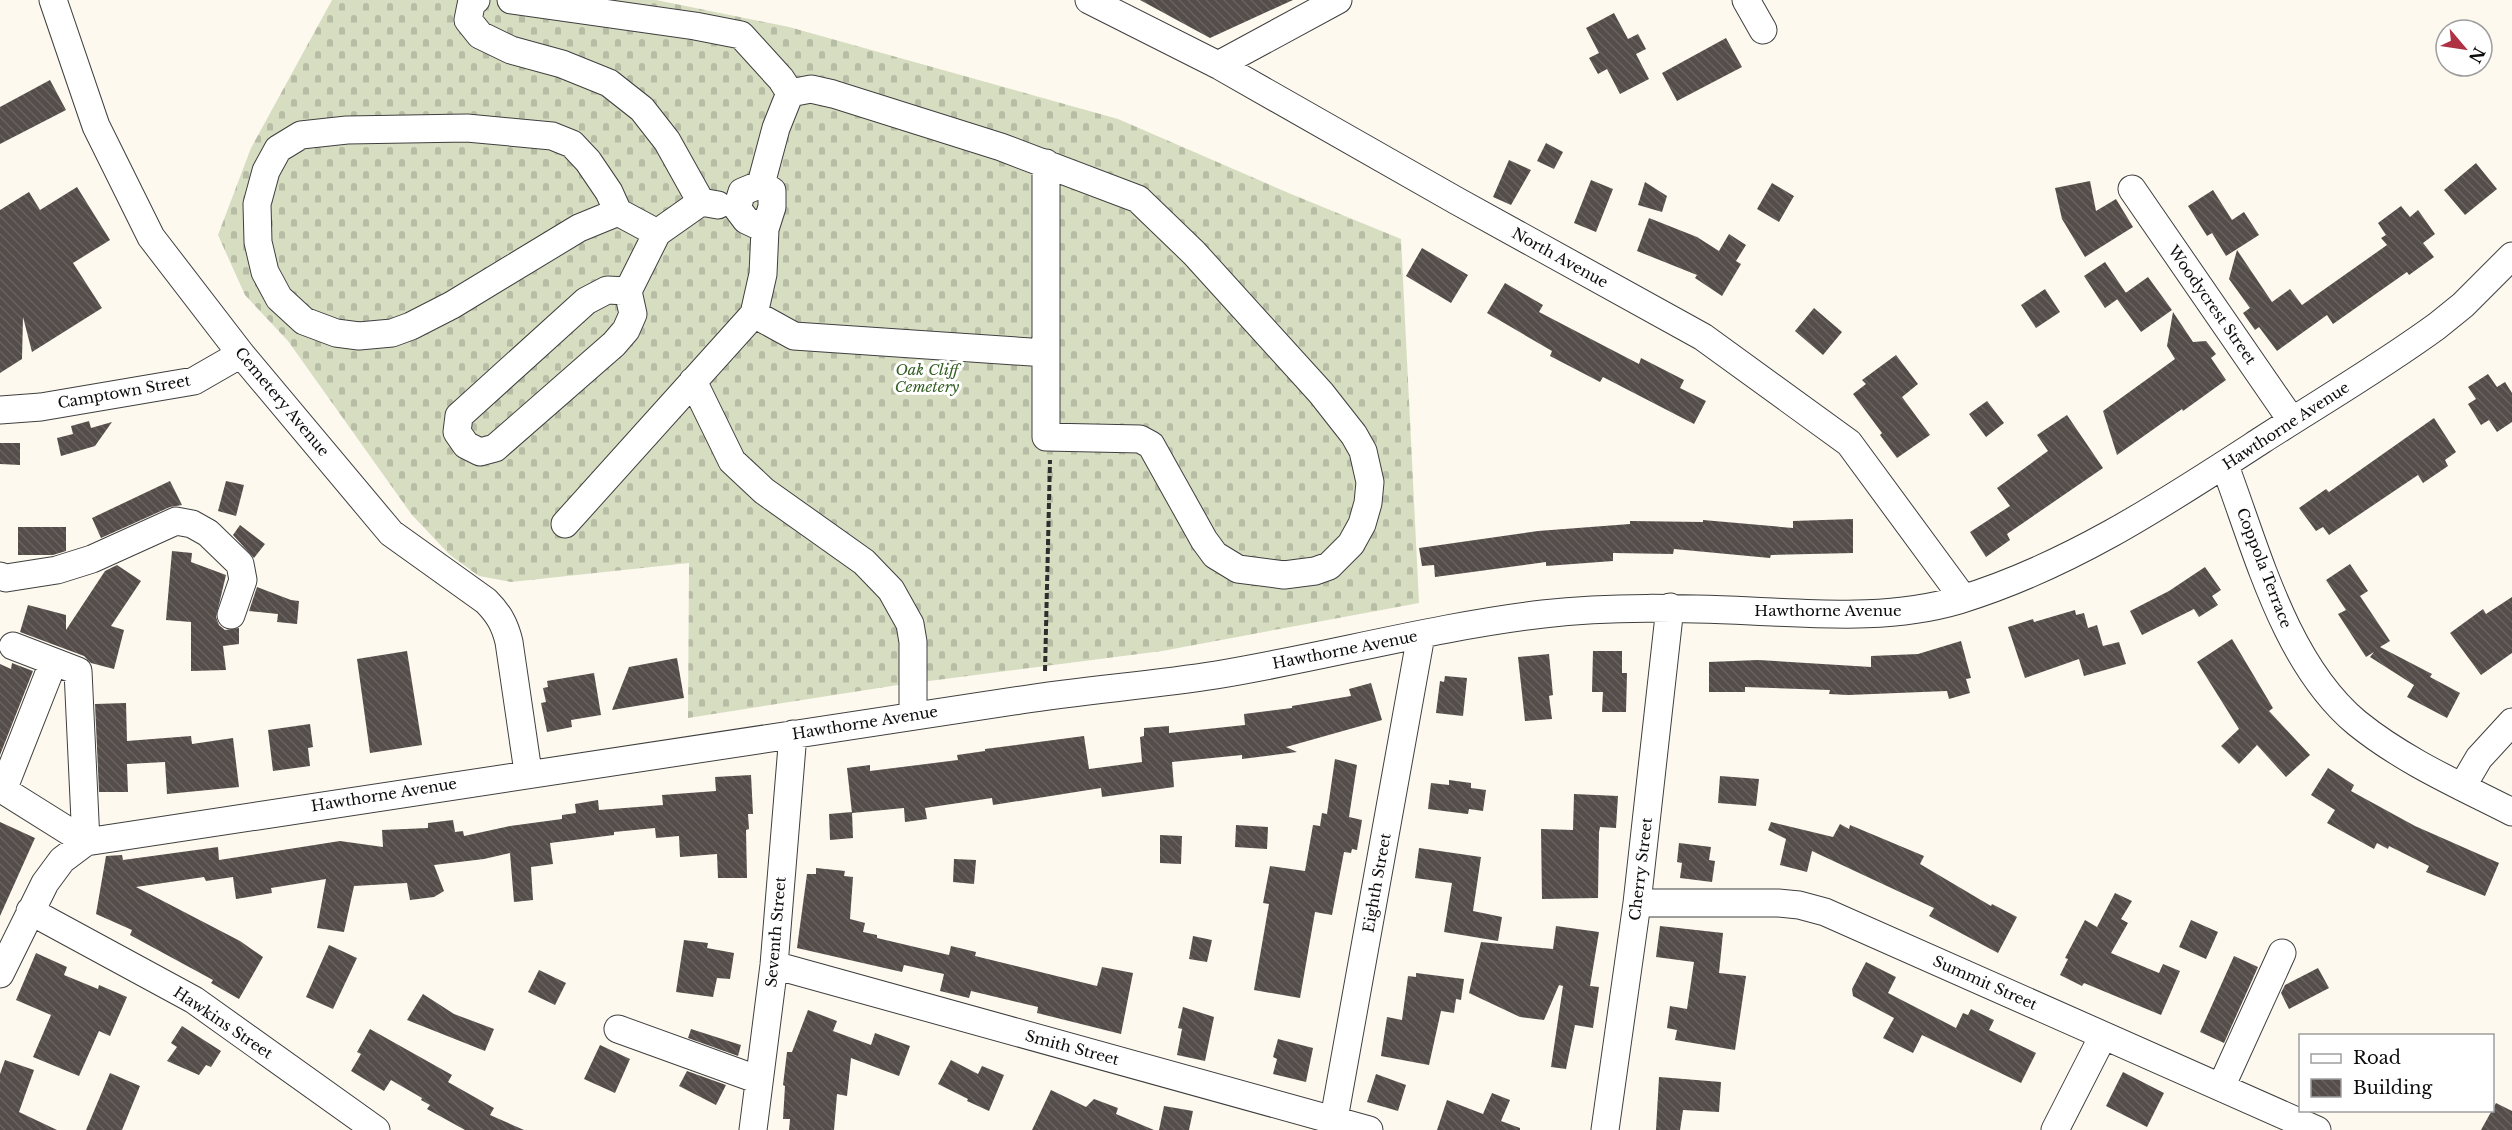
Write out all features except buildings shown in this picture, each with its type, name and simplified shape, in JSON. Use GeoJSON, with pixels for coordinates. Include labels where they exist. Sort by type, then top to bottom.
{"type":"FeatureCollection","features":[{"type":"Feature","properties":{"kind":"street","name":"Cemetery Avenue"},"geometry":{"type":"LineString","coordinates":[[53,0],[96,126],[151,237],[241,354],[391,533],[486,601],[497,612],[506,627],[509,642],[528,772]]}},
{"type":"Feature","properties":{"kind":"street"},"geometry":{"type":"LineString","coordinates":[[476,0],[472,0],[468,20],[480,35],[511,50],[562,64],[609,83],[642,109],[667,141],[701,202]]}},
{"type":"Feature","properties":{"kind":"street"},"geometry":{"type":"LineString","coordinates":[[511,0],[695,26],[741,35],[781,79],[790,93]]}},
{"type":"Feature","properties":{"kind":"street","name":"North Avenue"},"geometry":{"type":"LineString","coordinates":[[1089,0],[1218,65],[1703,337],[1849,443],[1963,598]]}},
{"type":"Feature","properties":{"kind":"street"},"geometry":{"type":"LineString","coordinates":[[1218,65],[1338,0]]}},
{"type":"Feature","properties":{"kind":"street"},"geometry":{"type":"LineString","coordinates":[[1746,0],[1763,30]]}},
{"type":"Feature","properties":{"kind":"street"},"geometry":{"type":"LineString","coordinates":[[790,93],[811,89],[833,94],[1046,163],[1138,199],[1194,253],[1321,393],[1354,435],[1367,467],[1370,482],[1368,503],[1362,524],[1352,544],[1329,566],[1315,571],[1284,575],[1245,571],[1227,564],[1215,555],[1204,540],[1151,445],[1140,439],[1046,437],[1046,163]]}},
{"type":"Feature","properties":{"kind":"street"},"geometry":{"type":"LineString","coordinates":[[761,184],[776,128],[790,93]]}},
{"type":"Feature","properties":{"kind":"street"},"geometry":{"type":"LineString","coordinates":[[618,212],[579,228],[452,305],[411,326],[392,333],[359,336],[336,333],[303,321],[279,298],[265,272],[258,242],[256,204],[266,171],[278,149],[301,135],[346,130],[467,128],[552,136],[572,144],[588,161],[604,184],[618,212],[657,233]]}},
{"type":"Feature","properties":{"kind":"street"},"geometry":{"type":"LineString","coordinates":[[737,208],[742,192],[761,184]]}},
{"type":"Feature","properties":{"kind":"street"},"geometry":{"type":"LineString","coordinates":[[565,524],[754,314],[763,274],[765,229],[772,207],[772,191],[761,184]]}},
{"type":"Feature","properties":{"kind":"street","name":"Woodycrest Street"},"geometry":{"type":"LineString","coordinates":[[2132,189],[2292,421]]}},
{"type":"Feature","properties":{"kind":"street"},"geometry":{"type":"LineString","coordinates":[[628,291],[608,290],[586,301],[459,416],[457,432],[466,445],[480,452],[495,448],[614,344],[626,330],[633,314],[628,291],[657,233],[701,202],[737,208],[746,220],[765,229]]}},
{"type":"Feature","properties":{"kind":"street","name":"Hawthorne Avenue"},"geometry":{"type":"LineString","coordinates":[[86,842],[528,772],[1045,696],[1214,675],[1540,614],[1670,607],[1814,614],[1897,613],[1920,610],[1963,598],[2049,566],[2148,514],[2437,326],[2463,305],[2512,256]]}},
{"type":"Feature","properties":{"kind":"street"},"geometry":{"type":"LineString","coordinates":[[754,314],[794,336],[1046,353]]}},
{"type":"Feature","properties":{"kind":"street","name":"Camptown Street"},"geometry":{"type":"LineString","coordinates":[[0,410],[41,407],[194,381],[241,354]]}},
{"type":"Feature","properties":{"kind":"street"},"geometry":{"type":"LineString","coordinates":[[693,381],[732,462],[764,491],[864,562],[891,590],[910,624],[913,642],[913,716]]}},
{"type":"Feature","properties":{"kind":"street","name":"Coppola Terrace"},"geometry":{"type":"LineString","coordinates":[[2225,466],[2283,623],[2318,682],[2355,721],[2403,756],[2512,812]]}},
{"type":"Feature","properties":{"kind":"street"},"geometry":{"type":"LineString","coordinates":[[2,582],[57,570],[92,558],[176,521],[192,524],[208,533],[240,564],[243,580],[231,615]]}},
{"type":"Feature","properties":{"kind":"street","name":"Cherry Street"},"geometry":{"type":"LineString","coordinates":[[1605,1130],[1637,903],[1670,607]]}},
{"type":"Feature","properties":{"kind":"street","name":"Eighth Street"},"geometry":{"type":"LineString","coordinates":[[1333,1125],[1421,635]]}},
{"type":"Feature","properties":{"kind":"street"},"geometry":{"type":"LineString","coordinates":[[13,646],[65,667]]}},
{"type":"Feature","properties":{"kind":"street"},"geometry":{"type":"LineString","coordinates":[[65,667],[3,790],[86,842]]}},
{"type":"Feature","properties":{"kind":"street"},"geometry":{"type":"LineString","coordinates":[[65,667],[86,842]]}},
{"type":"Feature","properties":{"kind":"street"},"geometry":{"type":"LineString","coordinates":[[2462,787],[2479,758],[2512,722]]}},
{"type":"Feature","properties":{"kind":"street","name":"Seventh Street"},"geometry":{"type":"LineString","coordinates":[[753,1130],[774,965],[793,734]]}},
{"type":"Feature","properties":{"kind":"street"},"geometry":{"type":"LineString","coordinates":[[0,974],[45,883],[62,860],[86,842]]}},
{"type":"Feature","properties":{"kind":"street","name":"Summit Street"},"geometry":{"type":"LineString","coordinates":[[1637,903],[1778,903],[1799,905],[1825,912],[2317,1130]]}},
{"type":"Feature","properties":{"kind":"street","name":"Hawkins Street"},"geometry":{"type":"LineString","coordinates":[[30,911],[194,1000],[376,1130]]}},
{"type":"Feature","properties":{"kind":"street"},"geometry":{"type":"LineString","coordinates":[[2221,1088],[2282,952]]}},
{"type":"Feature","properties":{"kind":"street","name":"Smith Street"},"geometry":{"type":"LineString","coordinates":[[774,965],[1333,1125],[1369,1130]]}},
{"type":"Feature","properties":{"kind":"street"},"geometry":{"type":"LineString","coordinates":[[618,1029],[759,1080]]}},
{"type":"Feature","properties":{"kind":"street"},"geometry":{"type":"LineString","coordinates":[[2055,1130],[2103,1036]]}},
{"type":"Feature","properties":{"kind":"path"},"geometry":{"type":"LineString","coordinates":[[1045,696],[1050,437]]}},
{"type":"Feature","properties":{"kind":"green space","name":"Oak Cliff Cemetery"},"geometry":{"type":"Polygon","coordinates":[[[332,0],[656,0],[789,27],[1118,119],[1401,239],[1419,603],[1162,651],[898,685],[688,718],[689,563],[511,582],[479,576],[450,555],[412,515],[288,341],[245,295],[218,235],[251,148],[332,0]]]}}]}
